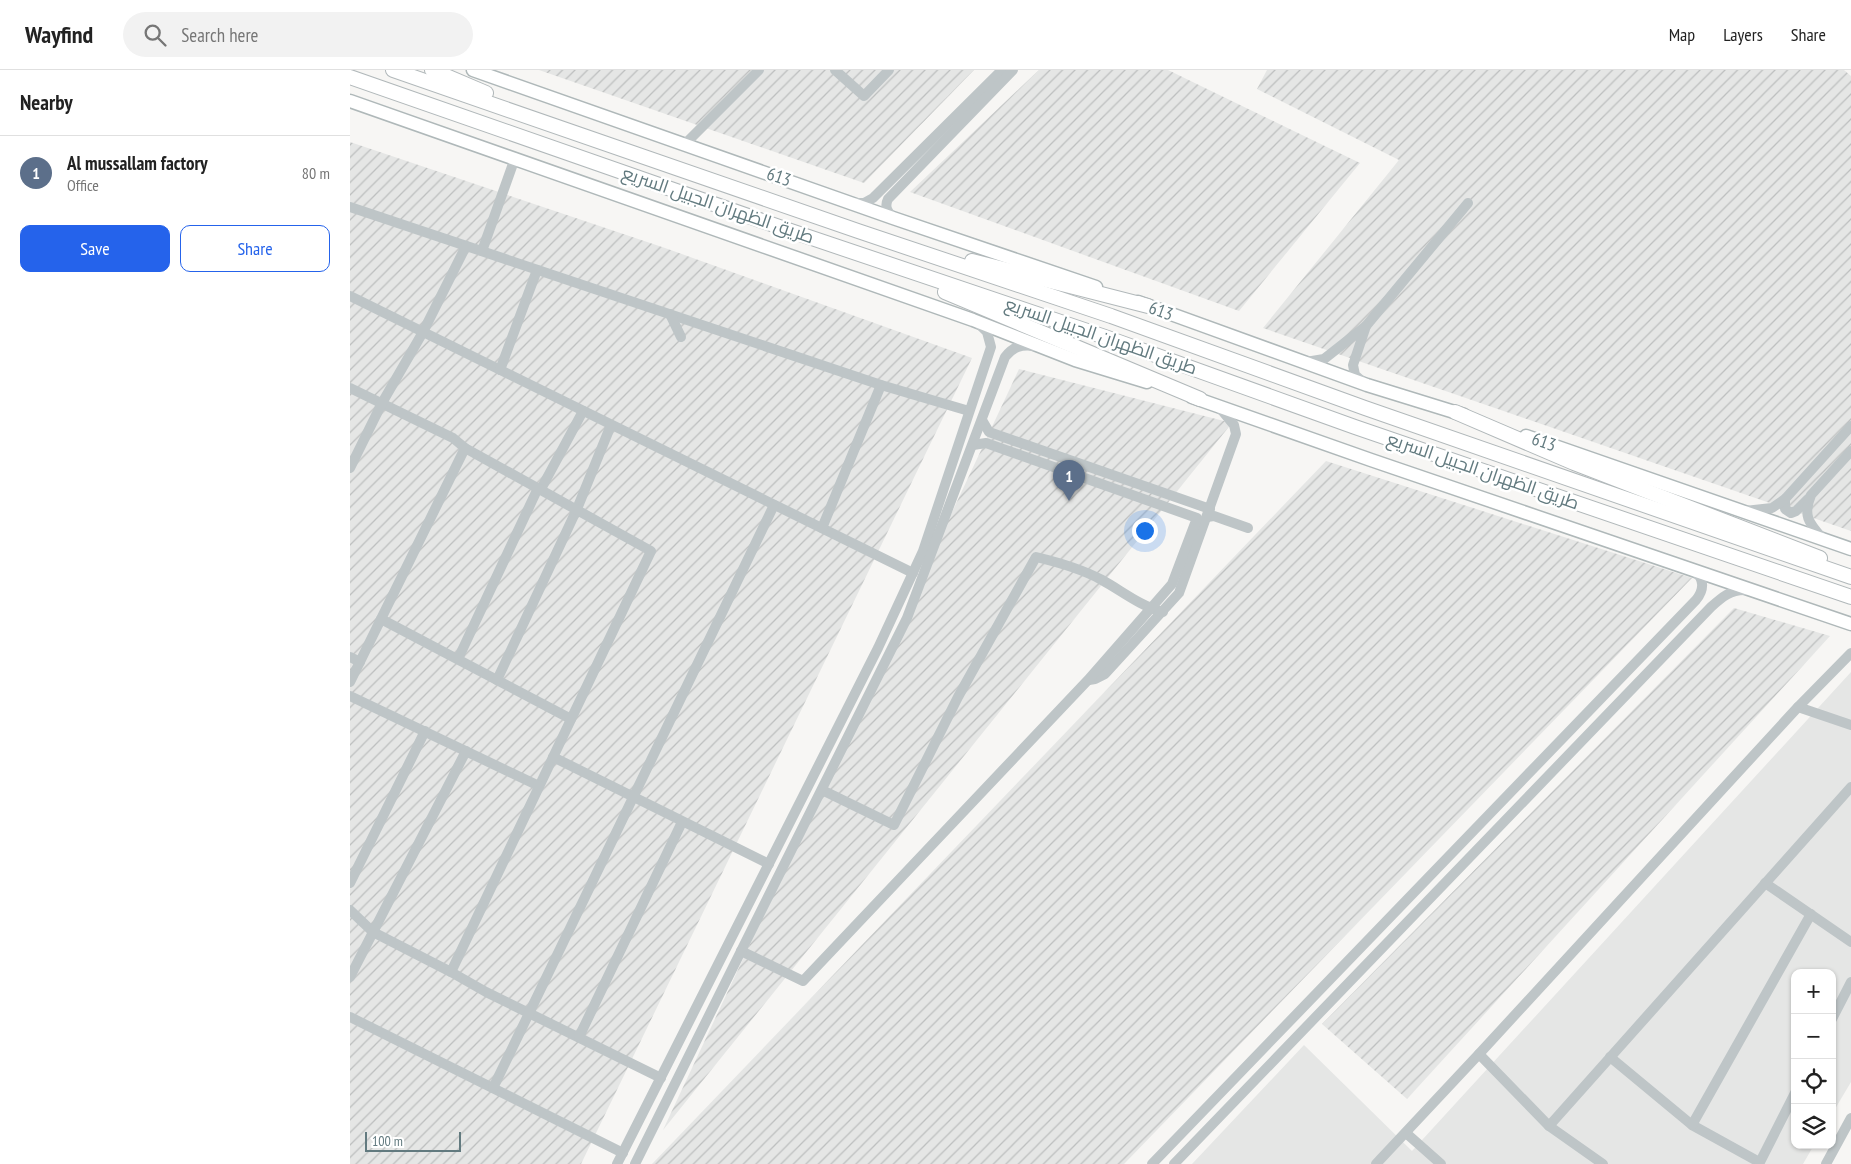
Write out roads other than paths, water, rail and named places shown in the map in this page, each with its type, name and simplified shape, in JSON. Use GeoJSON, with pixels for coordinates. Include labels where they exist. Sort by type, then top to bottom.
{"type":"FeatureCollection","features":[{"type":"Feature","properties":{"kind":"highway","name":"طريق الظهران الجبيل السريع"},"geometry":{"type":"LineString","coordinates":[[393,70],[858,231],[1111,316],[1365,408],[1851,577]]}},
{"type":"Feature","properties":{"kind":"highway"},"geometry":{"type":"LineString","coordinates":[[432,70],[580,135]]}},
{"type":"Feature","properties":{"kind":"highway","name":"طريق الظهران الجبيل السريع"},"geometry":{"type":"LineString","coordinates":[[350,77],[792,231],[1106,337],[1355,427],[1851,598]]}},
{"type":"Feature","properties":{"kind":"highway"},"geometry":{"type":"LineString","coordinates":[[792,231],[982,306],[1200,399]]}},
{"type":"Feature","properties":{"kind":"highway"},"geometry":{"type":"LineString","coordinates":[[858,231],[1148,306]]}},
{"type":"Feature","properties":{"kind":"highway"},"geometry":{"type":"LineString","coordinates":[[1455,412],[1574,463],[1791,545],[1851,571]]}},
{"type":"Feature","properties":{"kind":"main road","name":"613"},"geometry":{"type":"LineString","coordinates":[[473,70],[893,218],[1045,269],[1367,385],[1455,412],[1851,549]]}},
{"type":"Feature","properties":{"kind":"main road"},"geometry":{"type":"LineString","coordinates":[[350,101],[973,320],[1075,360],[1200,399],[1220,408],[1755,590],[1851,625]]}},
{"type":"Feature","properties":{"kind":"street"},"geometry":{"type":"LineString","coordinates":[[685,144],[759,70]]}},
{"type":"Feature","properties":{"kind":"street"},"geometry":{"type":"LineString","coordinates":[[835,70],[864,96],[889,70]]}},
{"type":"Feature","properties":{"kind":"street"},"geometry":{"type":"LineString","coordinates":[[853,203],[864,203],[873,198],[1002,70]]}},
{"type":"Feature","properties":{"kind":"street"},"geometry":{"type":"LineString","coordinates":[[893,218],[886,209],[888,199],[1013,70]]}},
{"type":"Feature","properties":{"kind":"street"},"geometry":{"type":"LineString","coordinates":[[482,251],[516,158]]}},
{"type":"Feature","properties":{"kind":"street"},"geometry":{"type":"LineString","coordinates":[[1302,362],[1324,359],[1366,326],[1468,203]]}},
{"type":"Feature","properties":{"kind":"street"},"geometry":{"type":"LineString","coordinates":[[350,208],[881,385],[969,411]]}},
{"type":"Feature","properties":{"kind":"street"},"geometry":{"type":"LineString","coordinates":[[350,468],[382,403],[423,332],[466,246]]}},
{"type":"Feature","properties":{"kind":"street"},"geometry":{"type":"LineString","coordinates":[[500,370],[538,270]]}},
{"type":"Feature","properties":{"kind":"street"},"geometry":{"type":"LineString","coordinates":[[350,296],[913,573]]}},
{"type":"Feature","properties":{"kind":"street"},"geometry":{"type":"LineString","coordinates":[[670,314],[681,336]]}},
{"type":"Feature","properties":{"kind":"street"},"geometry":{"type":"LineString","coordinates":[[617,1164],[878,648],[923,551],[991,347],[987,332],[973,320]]}},
{"type":"Feature","properties":{"kind":"street"},"geometry":{"type":"LineString","coordinates":[[1366,326],[1353,365],[1355,375],[1367,385]]}},
{"type":"Feature","properties":{"kind":"street"},"geometry":{"type":"LineString","coordinates":[[635,1164],[907,618],[974,445],[1005,357],[1018,346],[1026,345],[1045,348]]}},
{"type":"Feature","properties":{"kind":"street"},"geometry":{"type":"LineString","coordinates":[[822,528],[881,385]]}},
{"type":"Feature","properties":{"kind":"street"},"geometry":{"type":"LineString","coordinates":[[350,388],[453,438],[465,448],[651,551],[451,972]]}},
{"type":"Feature","properties":{"kind":"street"},"geometry":{"type":"LineString","coordinates":[[1088,680],[1105,674],[1179,594],[1205,516],[1236,434],[1234,425],[1220,408]]}},
{"type":"Feature","properties":{"kind":"street"},"geometry":{"type":"LineString","coordinates":[[458,659],[540,488],[583,411]]}},
{"type":"Feature","properties":{"kind":"street"},"geometry":{"type":"LineString","coordinates":[[982,420],[989,432],[1056,455],[1205,516]]}},
{"type":"Feature","properties":{"kind":"street"},"geometry":{"type":"LineString","coordinates":[[497,680],[577,510],[611,424]]}},
{"type":"Feature","properties":{"kind":"street"},"geometry":{"type":"LineString","coordinates":[[1744,511],[1772,508],[1785,498],[1851,426]]}},
{"type":"Feature","properties":{"kind":"street"},"geometry":{"type":"LineString","coordinates":[[974,445],[986,442],[1205,516],[1214,516],[1248,528]]}},
{"type":"Feature","properties":{"kind":"street"},"geometry":{"type":"LineString","coordinates":[[350,682],[465,448]]}},
{"type":"Feature","properties":{"kind":"street"},"geometry":{"type":"LineString","coordinates":[[1785,498],[1784,509],[1791,513],[1796,511],[1851,451]]}},
{"type":"Feature","properties":{"kind":"street"},"geometry":{"type":"LineString","coordinates":[[1038,461],[1056,455]]}},
{"type":"Feature","properties":{"kind":"street"},"geometry":{"type":"LineString","coordinates":[[1811,495],[1807,507],[1808,518],[1815,530],[1825,540]]}},
{"type":"Feature","properties":{"kind":"street"},"geometry":{"type":"LineString","coordinates":[[493,1088],[774,505]]}},
{"type":"Feature","properties":{"kind":"street"},"geometry":{"type":"LineString","coordinates":[[741,951],[803,981],[1088,680],[1172,584],[1205,516]]}},
{"type":"Feature","properties":{"kind":"street"},"geometry":{"type":"LineString","coordinates":[[822,790],[894,825],[958,697],[1036,557],[1050,560],[1100,579],[1150,608],[1163,612]]}},
{"type":"Feature","properties":{"kind":"street"},"geometry":{"type":"LineString","coordinates":[[1152,1164],[1696,600],[1703,583],[1699,574],[1691,569]]}},
{"type":"Feature","properties":{"kind":"street"},"geometry":{"type":"LineString","coordinates":[[1174,1164],[1711,607],[1730,592],[1739,589],[1755,590]]}},
{"type":"Feature","properties":{"kind":"street"},"geometry":{"type":"LineString","coordinates":[[1696,600],[1702,596],[1709,595],[1712,600],[1711,607]]}},
{"type":"Feature","properties":{"kind":"street"},"geometry":{"type":"LineString","coordinates":[[382,618],[571,719]]}},
{"type":"Feature","properties":{"kind":"street"},"geometry":{"type":"LineString","coordinates":[[1376,1164],[1798,707],[1851,653]]}},
{"type":"Feature","properties":{"kind":"street"},"geometry":{"type":"LineString","coordinates":[[350,657],[360,662]]}},
{"type":"Feature","properties":{"kind":"street"},"geometry":{"type":"LineString","coordinates":[[350,696],[539,786]]}},
{"type":"Feature","properties":{"kind":"street"},"geometry":{"type":"LineString","coordinates":[[1798,707],[1851,725]]}},
{"type":"Feature","properties":{"kind":"street"},"geometry":{"type":"LineString","coordinates":[[350,883],[425,731]]}},
{"type":"Feature","properties":{"kind":"street"},"geometry":{"type":"LineString","coordinates":[[350,977],[466,751]]}},
{"type":"Feature","properties":{"kind":"street"},"geometry":{"type":"LineString","coordinates":[[553,757],[769,864]]}},
{"type":"Feature","properties":{"kind":"street"},"geometry":{"type":"LineString","coordinates":[[1549,1126],[1851,788]]}},
{"type":"Feature","properties":{"kind":"street"},"geometry":{"type":"LineString","coordinates":[[579,1037],[682,822]]}},
{"type":"Feature","properties":{"kind":"street"},"geometry":{"type":"LineString","coordinates":[[1766,883],[1851,942]]}},
{"type":"Feature","properties":{"kind":"street"},"geometry":{"type":"LineString","coordinates":[[350,910],[373,932],[486,992],[661,1078]]}},
{"type":"Feature","properties":{"kind":"street"},"geometry":{"type":"LineString","coordinates":[[1692,1125],[1812,914]]}},
{"type":"Feature","properties":{"kind":"street"},"geometry":{"type":"LineString","coordinates":[[1334,998],[1350,974],[1366,958],[1366,953],[1363,951],[1355,953]]}},
{"type":"Feature","properties":{"kind":"street"},"geometry":{"type":"LineString","coordinates":[[1835,1014],[1851,982]]}},
{"type":"Feature","properties":{"kind":"street"},"geometry":{"type":"LineString","coordinates":[[350,1017],[622,1153]]}},
{"type":"Feature","properties":{"kind":"street"},"geometry":{"type":"LineString","coordinates":[[1479,1054],[1549,1126],[1603,1164]]}},
{"type":"Feature","properties":{"kind":"street"},"geometry":{"type":"LineString","coordinates":[[1238,1097],[1230,1100],[1227,1095],[1249,1073],[1257,1055]]}},
{"type":"Feature","properties":{"kind":"street"},"geometry":{"type":"LineString","coordinates":[[1610,1057],[1692,1125],[1759,1163],[1791,1101]]}},
{"type":"Feature","properties":{"kind":"street"},"geometry":{"type":"LineString","coordinates":[[1826,1164],[1851,1118]]}},
{"type":"Feature","properties":{"kind":"street"},"geometry":{"type":"LineString","coordinates":[[1406,1133],[1441,1164]]}},
{"type":"Feature","properties":{"kind":"place","name":"Al mussallam factory"},"geometry":{"type":"Point","coordinates":[1069,501]}}]}
